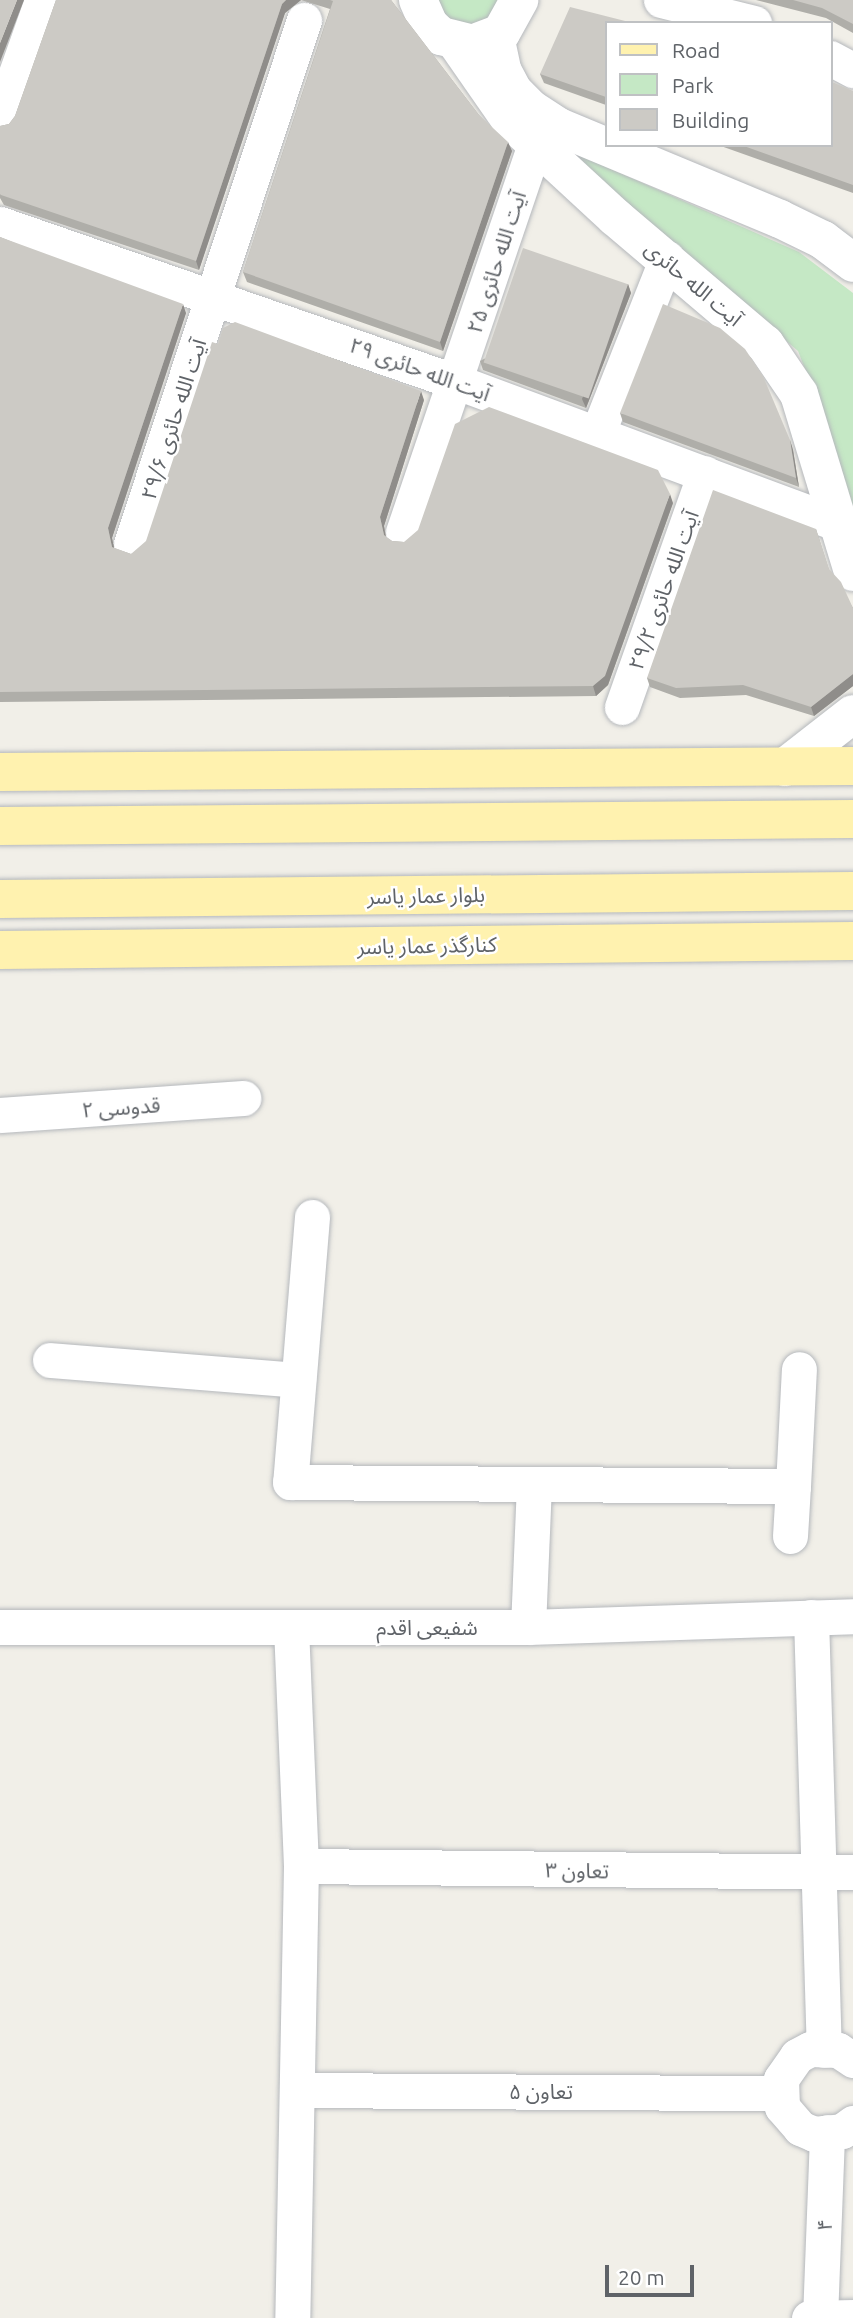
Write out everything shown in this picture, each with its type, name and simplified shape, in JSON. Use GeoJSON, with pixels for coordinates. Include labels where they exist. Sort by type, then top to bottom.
{"type":"FeatureCollection","features":[{"type":"Feature","properties":{"kind":"main road"},"geometry":{"type":"LineString","coordinates":[[418,0],[429,25],[456,42],[472,44],[495,36],[509,25],[519,0]]}},
{"type":"Feature","properties":{"kind":"main road"},"geometry":{"type":"LineString","coordinates":[[495,36],[502,70],[513,91],[531,109],[559,127],[604,146]]}},
{"type":"Feature","properties":{"kind":"main road","name":"آیت الله حائری"},"geometry":{"type":"LineString","coordinates":[[456,42],[511,121],[765,344],[799,394],[853,572]]}},
{"type":"Feature","properties":{"kind":"main road"},"geometry":{"type":"LineString","coordinates":[[607,147],[802,229],[853,263]]}},
{"type":"Feature","properties":{"kind":"main road"},"geometry":{"type":"LineString","coordinates":[[785,768],[853,714]]}},
{"type":"Feature","properties":{"kind":"main road"},"geometry":{"type":"LineString","coordinates":[[0,772],[853,766]]}},
{"type":"Feature","properties":{"kind":"main road"},"geometry":{"type":"LineString","coordinates":[[0,825],[853,819]]}},
{"type":"Feature","properties":{"kind":"main road","name":"بلوار عمار یاسر"},"geometry":{"type":"LineString","coordinates":[[0,899],[853,891]]}},
{"type":"Feature","properties":{"kind":"main road","name":"کنارگذر عمار یاسر"},"geometry":{"type":"LineString","coordinates":[[0,950],[853,941]]}},
{"type":"Feature","properties":{"kind":"street"},"geometry":{"type":"LineString","coordinates":[[0,118],[42,0]]}},
{"type":"Feature","properties":{"kind":"street"},"geometry":{"type":"LineString","coordinates":[[661,0],[738,12]]}},
{"type":"Feature","properties":{"kind":"street","name":"آیت الله حائری ۲۹/۶"},"geometry":{"type":"LineString","coordinates":[[131,544],[304,20]]}},
{"type":"Feature","properties":{"kind":"street"},"geometry":{"type":"LineString","coordinates":[[832,59],[853,70]]}},
{"type":"Feature","properties":{"kind":"street","name":"آیت الله حائری ۲۵"},"geometry":{"type":"LineString","coordinates":[[403,532],[457,382],[536,142]]}},
{"type":"Feature","properties":{"kind":"street","name":"آیت الله حائری ۲۹"},"geometry":{"type":"LineString","coordinates":[[0,224],[214,295],[598,432],[837,523]]}},
{"type":"Feature","properties":{"kind":"street"},"geometry":{"type":"LineString","coordinates":[[598,432],[667,258]]}},
{"type":"Feature","properties":{"kind":"street","name":"آیت الله حائری ۲۹/۲"},"geometry":{"type":"LineString","coordinates":[[622,707],[705,473]]}},
{"type":"Feature","properties":{"kind":"street","name":"قدوسی ۲"},"geometry":{"type":"LineString","coordinates":[[0,1115],[243,1098]]}},
{"type":"Feature","properties":{"kind":"street"},"geometry":{"type":"LineString","coordinates":[[312,1217],[290,1482],[793,1486]]}},
{"type":"Feature","properties":{"kind":"street"},"geometry":{"type":"LineString","coordinates":[[50,1360],[298,1380]]}},
{"type":"Feature","properties":{"kind":"street"},"geometry":{"type":"LineString","coordinates":[[790,1536],[799,1370]]}},
{"type":"Feature","properties":{"kind":"street"},"geometry":{"type":"LineString","coordinates":[[528,1627],[534,1484]]}},
{"type":"Feature","properties":{"kind":"street","name":"شفیعی اقدم"},"geometry":{"type":"LineString","coordinates":[[0,1627],[528,1627],[853,1616]]}},
{"type":"Feature","properties":{"kind":"street"},"geometry":{"type":"LineString","coordinates":[[811,1617],[836,1873],[838,2055],[797,2056],[781,2079],[781,2093],[789,2119],[814,2134],[840,2128]]}},
{"type":"Feature","properties":{"kind":"street"},"geometry":{"type":"LineString","coordinates":[[291,1627],[302,1866],[300,2090],[292,2318]]}},
{"type":"Feature","properties":{"kind":"street","name":"تعاون ۳"},"geometry":{"type":"LineString","coordinates":[[302,1866],[836,1873]]}},
{"type":"Feature","properties":{"kind":"street","name":"تعاون ۵"},"geometry":{"type":"LineString","coordinates":[[300,2090],[781,2093]]}},
{"type":"Feature","properties":{"kind":"street","name":"۴"},"geometry":{"type":"LineString","coordinates":[[820,2318],[840,2128]]}},
{"type":"Feature","properties":{"kind":"street"},"geometry":{"type":"LineString","coordinates":[[809,2318],[853,2317]]}},
{"type":"Feature","properties":{"kind":"green space"},"geometry":{"type":"Polygon","coordinates":[[[432,0],[510,0],[505,14],[456,30],[432,0]]]}},
{"type":"Feature","properties":{"kind":"green space"},"geometry":{"type":"Polygon","coordinates":[[[563,148],[799,252],[853,293],[853,521],[826,423],[798,351],[563,148]]]}},
{"type":"Feature","properties":{"kind":"building"},"geometry":{"type":"Polygon","coordinates":[[[0,0],[17,0],[0,43],[0,0]]]}},
{"type":"Feature","properties":{"kind":"building"},"geometry":{"type":"Polygon","coordinates":[[[56,0],[286,0],[282,4],[196,261],[0,194],[0,126],[9,124],[15,116],[56,0]]]}},
{"type":"Feature","properties":{"kind":"building"},"geometry":{"type":"Polygon","coordinates":[[[330,0],[391,0],[479,115],[508,142],[440,342],[243,272],[333,1],[330,0]]]}},
{"type":"Feature","properties":{"kind":"building"},"geometry":{"type":"Polygon","coordinates":[[[793,0],[853,0],[853,24],[822,8],[793,0]]]}},
{"type":"Feature","properties":{"kind":"building"},"geometry":{"type":"Polygon","coordinates":[[[570,7],[625,21],[604,21],[604,96],[540,74],[570,7]]]}},
{"type":"Feature","properties":{"kind":"building"},"geometry":{"type":"Polygon","coordinates":[[[832,82],[853,91],[853,185],[747,147],[832,147],[832,82]]]}},
{"type":"Feature","properties":{"kind":"building"},"geometry":{"type":"Polygon","coordinates":[[[0,237],[183,304],[108,528],[112,547],[131,554],[146,541],[212,342],[218,344],[223,328],[235,322],[421,391],[380,517],[384,535],[392,541],[404,542],[418,530],[455,424],[489,407],[658,470],[670,494],[605,676],[593,686],[0,692],[0,237]]]}},
{"type":"Feature","properties":{"kind":"building"},"geometry":{"type":"Polygon","coordinates":[[[523,248],[628,284],[589,399],[484,362],[523,248]]]}},
{"type":"Feature","properties":{"kind":"building"},"geometry":{"type":"Polygon","coordinates":[[[663,304],[720,328],[745,349],[763,376],[790,440],[796,478],[620,413],[663,304]]]}},
{"type":"Feature","properties":{"kind":"building"},"geometry":{"type":"Polygon","coordinates":[[[713,490],[816,529],[829,569],[841,582],[853,608],[853,674],[811,707],[743,685],[676,688],[647,678],[713,490]]]}}]}
